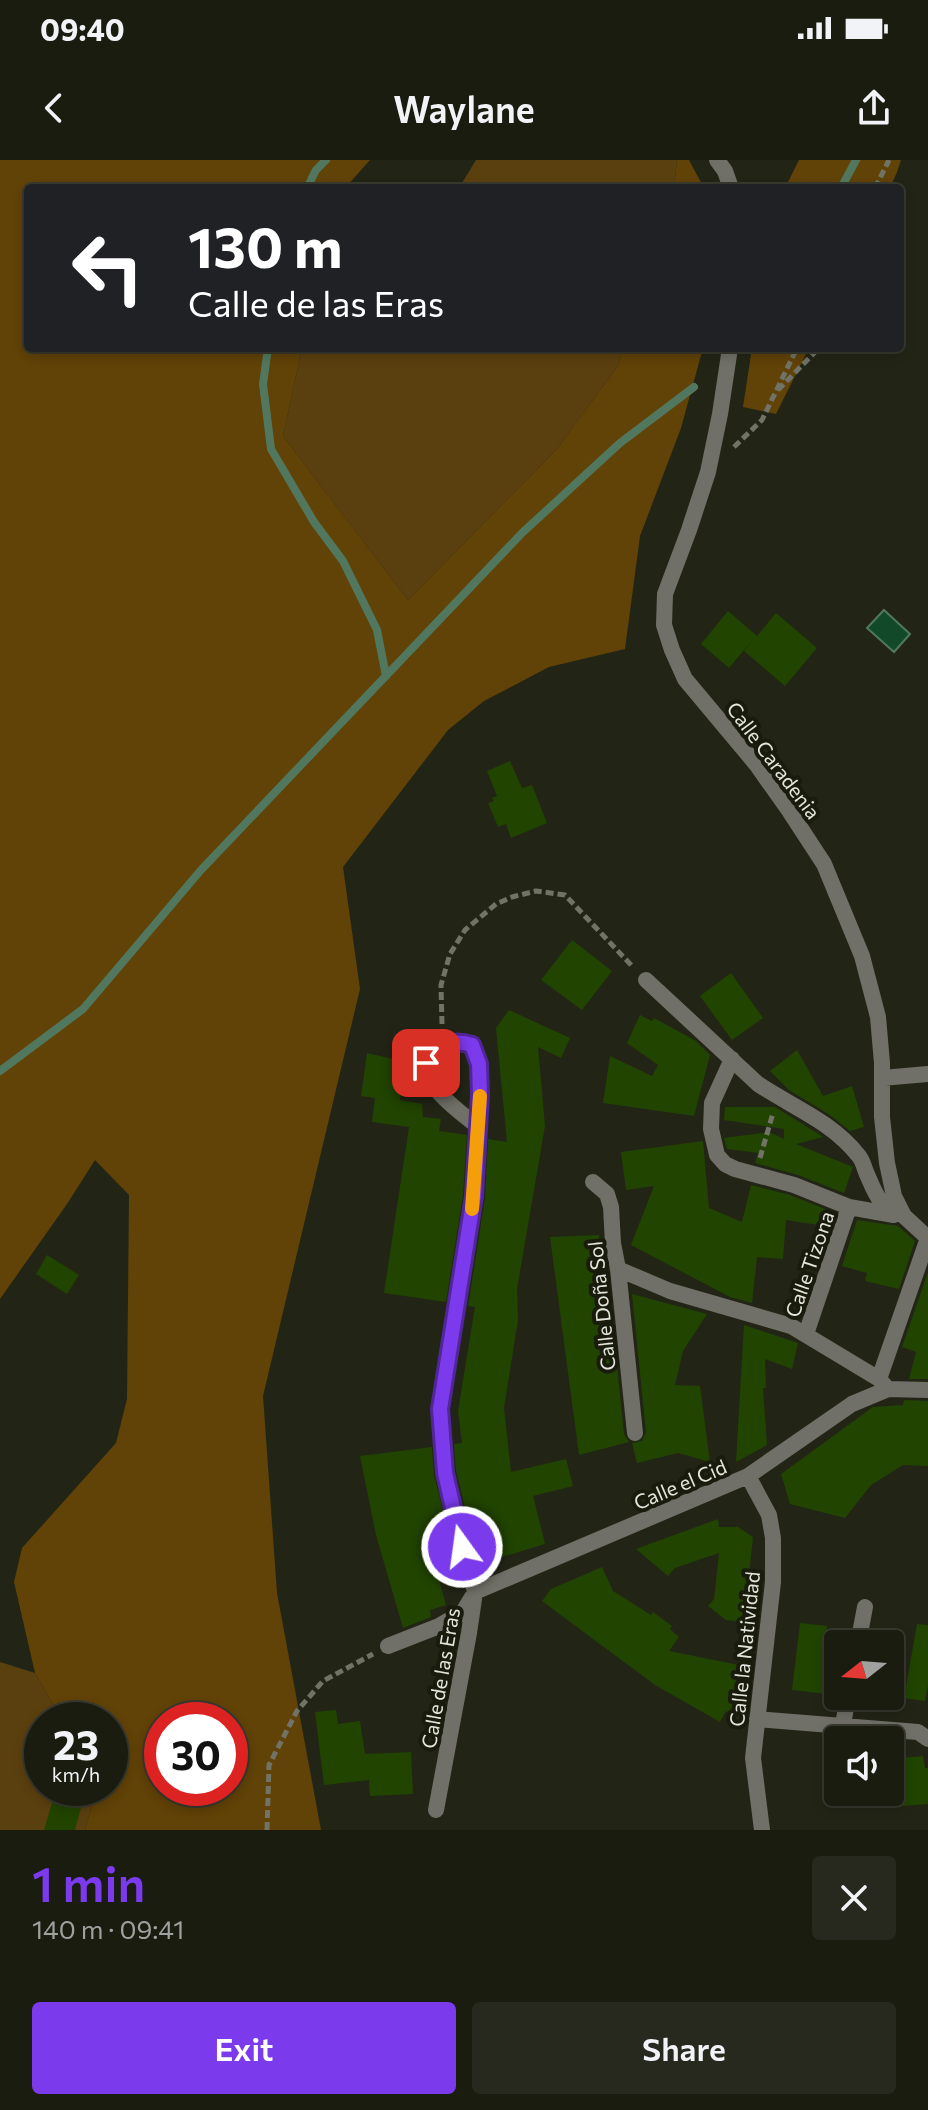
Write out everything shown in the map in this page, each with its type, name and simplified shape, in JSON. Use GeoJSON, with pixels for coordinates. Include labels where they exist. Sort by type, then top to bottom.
{"type":"FeatureCollection","features":[{"type":"Feature","properties":{"kind":"street"},"geometry":{"type":"LineString","coordinates":[[717,160],[730,184]]}},
{"type":"Feature","properties":{"kind":"street","name":"Calle Caradenia"},"geometry":{"type":"LineString","coordinates":[[729,352],[708,472],[665,594],[664,625],[685,679],[756,764],[824,864],[862,956],[878,1017],[887,1163],[894,1196],[904,1216]]}},
{"type":"Feature","properties":{"kind":"street","name":"Calle Caradenia"},"geometry":{"type":"LineString","coordinates":[[646,980],[758,1084],[820,1119],[859,1156],[877,1199],[904,1216],[928,1238]]}},
{"type":"Feature","properties":{"kind":"street","name":"Calle de las Eras"},"geometry":{"type":"LineString","coordinates":[[436,1810],[475,1592],[445,1473],[440,1409],[474,1196],[479,1127],[479,1064],[472,1045],[463,1042],[442,1045]]}},
{"type":"Feature","properties":{"kind":"street"},"geometry":{"type":"LineString","coordinates":[[442,1045],[429,1053],[426,1063],[429,1080],[446,1101],[479,1127]]}},
{"type":"Feature","properties":{"kind":"street"},"geometry":{"type":"LineString","coordinates":[[732,1059],[712,1103],[711,1129],[717,1155],[725,1164],[794,1185],[849,1207],[904,1216]]}},
{"type":"Feature","properties":{"kind":"street"},"geometry":{"type":"LineString","coordinates":[[882,1078],[928,1074]]}},
{"type":"Feature","properties":{"kind":"street","name":"Calle Doña Sol"},"geometry":{"type":"LineString","coordinates":[[593,1182],[607,1194],[611,1207],[635,1433]]}},
{"type":"Feature","properties":{"kind":"street","name":"Calle Tizona"},"geometry":{"type":"LineString","coordinates":[[806,1334],[849,1207]]}},
{"type":"Feature","properties":{"kind":"street"},"geometry":{"type":"LineString","coordinates":[[618,1269],[670,1291],[791,1326],[883,1384],[928,1238]]}},
{"type":"Feature","properties":{"kind":"street","name":"Calle el Cid"},"geometry":{"type":"LineString","coordinates":[[475,1592],[748,1476],[883,1384],[928,1390]]}},
{"type":"Feature","properties":{"kind":"street","name":"Calle la Natividad"},"geometry":{"type":"LineString","coordinates":[[748,1476],[769,1515],[773,1538],[773,1582],[753,1758],[762,1830]]}},
{"type":"Feature","properties":{"kind":"street"},"geometry":{"type":"LineString","coordinates":[[388,1646],[439,1626],[463,1612],[475,1592]]}},
{"type":"Feature","properties":{"kind":"street"},"geometry":{"type":"LineString","coordinates":[[861,1630],[865,1607]]}},
{"type":"Feature","properties":{"kind":"street"},"geometry":{"type":"LineString","coordinates":[[843,1725],[846,1710]]}},
{"type":"Feature","properties":{"kind":"street"},"geometry":{"type":"LineString","coordinates":[[757,1719],[918,1732],[928,1739]]}},
{"type":"Feature","properties":{"kind":"path"},"geometry":{"type":"LineString","coordinates":[[877,184],[889,160]]}},
{"type":"Feature","properties":{"kind":"path"},"geometry":{"type":"LineString","coordinates":[[708,472],[762,420],[795,352]]}},
{"type":"Feature","properties":{"kind":"path"},"geometry":{"type":"LineString","coordinates":[[774,394],[815,352]]}},
{"type":"Feature","properties":{"kind":"path"},"geometry":{"type":"LineString","coordinates":[[442,1045],[441,985],[450,954],[465,930],[496,904],[512,897],[536,891],[565,895],[646,980]]}},
{"type":"Feature","properties":{"kind":"path"},"geometry":{"type":"LineString","coordinates":[[756,1174],[777,1097]]}},
{"type":"Feature","properties":{"kind":"path"},"geometry":{"type":"LineString","coordinates":[[267,1830],[269,1765],[297,1711],[323,1681],[388,1646]]}},
{"type":"Feature","properties":{"kind":"shaded area"},"geometry":{"type":"Polygon","coordinates":[[[0,160],[370,160],[349,184],[24,184],[24,352],[301,352],[283,436],[408,600],[556,450],[618,366],[622,352],[702,352],[681,428],[640,536],[625,649],[549,667],[484,701],[448,730],[343,867],[360,989],[263,1396],[277,1593],[321,1830],[85,1830],[92,1806],[128,1806],[128,1702],[52,1702],[35,1673],[14,1582],[22,1548],[116,1443],[127,1399],[129,1195],[95,1160],[0,1299],[0,160]]]}},
{"type":"Feature","properties":{"kind":"shaded area"},"geometry":{"type":"Polygon","coordinates":[[[476,160],[677,160],[674,184],[461,184],[476,160]]]}},
{"type":"Feature","properties":{"kind":"shaded area"},"geometry":{"type":"Polygon","coordinates":[[[677,160],[689,160],[702,184],[674,184],[677,160]]]}},
{"type":"Feature","properties":{"kind":"shaded area"},"geometry":{"type":"Polygon","coordinates":[[[799,160],[901,160],[892,184],[787,184],[799,160]]]}},
{"type":"Feature","properties":{"kind":"shaded area"},"geometry":{"type":"Polygon","coordinates":[[[301,352],[622,352],[618,366],[556,450],[408,600],[283,436],[301,352]]]}},
{"type":"Feature","properties":{"kind":"shaded area"},"geometry":{"type":"Polygon","coordinates":[[[751,352],[807,352],[776,414],[743,407],[751,352]]]}},
{"type":"Feature","properties":{"kind":"shaded area"},"geometry":{"type":"Polygon","coordinates":[[[884,610],[910,634],[894,652],[867,628],[884,610]]]}},
{"type":"Feature","properties":{"kind":"shaded area"},"geometry":{"type":"Polygon","coordinates":[[[0,1662],[35,1673],[52,1702],[24,1702],[24,1806],[92,1806],[85,1830],[0,1830],[0,1662]]]}},
{"type":"Feature","properties":{"kind":"building"},"geometry":{"type":"Polygon","coordinates":[[[728,611],[757,636],[776,613],[817,648],[785,686],[744,651],[755,637],[729,668],[701,644],[728,611]]]}},
{"type":"Feature","properties":{"kind":"building"},"geometry":{"type":"Polygon","coordinates":[[[510,761],[522,788],[532,785],[547,823],[511,838],[506,824],[498,827],[488,803],[497,796],[487,771],[510,761]]]}},
{"type":"Feature","properties":{"kind":"building"},"geometry":{"type":"Polygon","coordinates":[[[572,940],[612,971],[582,1010],[541,980],[572,940]]]}},
{"type":"Feature","properties":{"kind":"building"},"geometry":{"type":"Polygon","coordinates":[[[731,973],[763,1018],[732,1040],[700,996],[731,973]]]}},
{"type":"Feature","properties":{"kind":"building"},"geometry":{"type":"Polygon","coordinates":[[[509,1010],[570,1038],[561,1058],[538,1047],[545,1126],[517,1289],[518,1320],[504,1408],[511,1472],[566,1459],[573,1486],[533,1496],[545,1544],[479,1564],[456,1471],[454,1444],[462,1443],[458,1411],[475,1307],[468,1306],[485,1198],[488,1139],[507,1142],[496,1028],[509,1010]]]}},
{"type":"Feature","properties":{"kind":"building"},"geometry":{"type":"Polygon","coordinates":[[[640,1015],[652,1021],[654,1018],[696,1041],[710,1055],[694,1116],[603,1103],[610,1056],[652,1076],[658,1065],[627,1043],[640,1015]]]}},
{"type":"Feature","properties":{"kind":"building"},"geometry":{"type":"Polygon","coordinates":[[[797,1050],[823,1096],[852,1086],[864,1127],[850,1131],[789,1090],[770,1071],[797,1050]]]}},
{"type":"Feature","properties":{"kind":"building"},"geometry":{"type":"Polygon","coordinates":[[[367,1053],[406,1062],[400,1100],[422,1104],[423,1117],[441,1119],[439,1131],[467,1135],[463,1195],[446,1302],[384,1293],[409,1127],[372,1122],[375,1098],[361,1096],[367,1053]]]}},
{"type":"Feature","properties":{"kind":"building"},"geometry":{"type":"Polygon","coordinates":[[[725,1107],[775,1107],[823,1137],[796,1144],[853,1167],[844,1193],[755,1163],[758,1153],[727,1149],[724,1138],[769,1132],[784,1139],[784,1129],[724,1120],[725,1107]]]}},
{"type":"Feature","properties":{"kind":"building"},"geometry":{"type":"Polygon","coordinates":[[[703,1141],[709,1208],[742,1222],[751,1185],[790,1195],[835,1213],[831,1227],[786,1220],[783,1259],[757,1257],[752,1303],[730,1297],[631,1245],[654,1186],[626,1190],[621,1152],[703,1141]]]}},
{"type":"Feature","properties":{"kind":"building"},"geometry":{"type":"Polygon","coordinates":[[[857,1220],[898,1226],[915,1241],[899,1289],[865,1281],[867,1273],[842,1266],[857,1220]]]}},
{"type":"Feature","properties":{"kind":"building"},"geometry":{"type":"Polygon","coordinates":[[[599,1235],[603,1315],[610,1298],[624,1434],[629,1442],[579,1455],[550,1237],[599,1235]]]}},
{"type":"Feature","properties":{"kind":"building"},"geometry":{"type":"Polygon","coordinates":[[[47,1255],[79,1275],[67,1294],[36,1274],[47,1255]]]}},
{"type":"Feature","properties":{"kind":"building"},"geometry":{"type":"Polygon","coordinates":[[[928,1272],[928,1379],[909,1379],[916,1352],[902,1347],[928,1272]]]}},
{"type":"Feature","properties":{"kind":"building"},"geometry":{"type":"Polygon","coordinates":[[[632,1294],[707,1314],[683,1351],[675,1385],[700,1386],[710,1462],[678,1453],[637,1463],[632,1443],[642,1441],[646,1432],[632,1294]]]}},
{"type":"Feature","properties":{"kind":"building"},"geometry":{"type":"Polygon","coordinates":[[[744,1325],[798,1343],[792,1369],[765,1359],[766,1388],[763,1388],[767,1445],[736,1462],[744,1325]]]}},
{"type":"Feature","properties":{"kind":"building"},"geometry":{"type":"Polygon","coordinates":[[[904,1400],[928,1401],[928,1466],[903,1465],[871,1485],[845,1518],[790,1504],[781,1474],[873,1407],[903,1405],[904,1400]]]}},
{"type":"Feature","properties":{"kind":"building"},"geometry":{"type":"Polygon","coordinates":[[[432,1447],[434,1475],[458,1570],[438,1576],[446,1605],[430,1610],[431,1617],[403,1628],[376,1535],[360,1456],[432,1447]]]}},
{"type":"Feature","properties":{"kind":"building"},"geometry":{"type":"Polygon","coordinates":[[[718,1519],[719,1527],[738,1527],[753,1537],[744,1622],[726,1620],[708,1606],[714,1599],[719,1553],[675,1568],[668,1576],[636,1549],[718,1519]]]}},
{"type":"Feature","properties":{"kind":"building"},"geometry":{"type":"Polygon","coordinates":[[[602,1567],[613,1591],[672,1626],[670,1629],[679,1637],[669,1651],[739,1665],[732,1716],[726,1711],[720,1722],[655,1685],[542,1601],[551,1589],[602,1567]]]}},
{"type":"Feature","properties":{"kind":"building"},"geometry":{"type":"Polygon","coordinates":[[[800,1623],[827,1626],[824,1630],[824,1694],[792,1690],[800,1623]]]}},
{"type":"Feature","properties":{"kind":"building"},"geometry":{"type":"Polygon","coordinates":[[[917,1624],[928,1625],[925,1701],[904,1698],[917,1624]]]}},
{"type":"Feature","properties":{"kind":"building"},"geometry":{"type":"Polygon","coordinates":[[[336,1710],[338,1724],[360,1721],[365,1754],[411,1752],[413,1794],[370,1796],[369,1780],[324,1785],[315,1712],[336,1710]]]}},
{"type":"Feature","properties":{"kind":"building"},"geometry":{"type":"Polygon","coordinates":[[[923,1756],[925,1768],[928,1768],[928,1804],[904,1806],[904,1758],[923,1756]]]}},
{"type":"Feature","properties":{"kind":"building"},"geometry":{"type":"Polygon","coordinates":[[[51,1806],[81,1806],[75,1830],[44,1830],[51,1806]]]}},
{"type":"Feature","properties":{"kind":"waterway"},"geometry":{"type":"LineString","coordinates":[[309,184],[326,160]]}},
{"type":"Feature","properties":{"kind":"waterway"},"geometry":{"type":"LineString","coordinates":[[843,184],[856,160]]}},
{"type":"Feature","properties":{"kind":"waterway"},"geometry":{"type":"LineString","coordinates":[[267,352],[263,384],[271,449],[314,522],[343,561],[377,630],[386,676]]}},
{"type":"Feature","properties":{"kind":"waterway"},"geometry":{"type":"LineString","coordinates":[[0,1071],[83,1009],[201,870],[522,533],[620,443],[694,387]]}},
{"type":"Feature","properties":{"kind":"slow traffic"},"geometry":{"type":"LineString","coordinates":[[472,1209],[480,1096]]}},
{"type":"Feature","properties":{"kind":"route"},"geometry":{"type":"LineString","coordinates":[[426,1063],[429,1053],[442,1045],[463,1042],[472,1045],[479,1064],[474,1196],[440,1409],[445,1473],[462,1547]]}}]}
